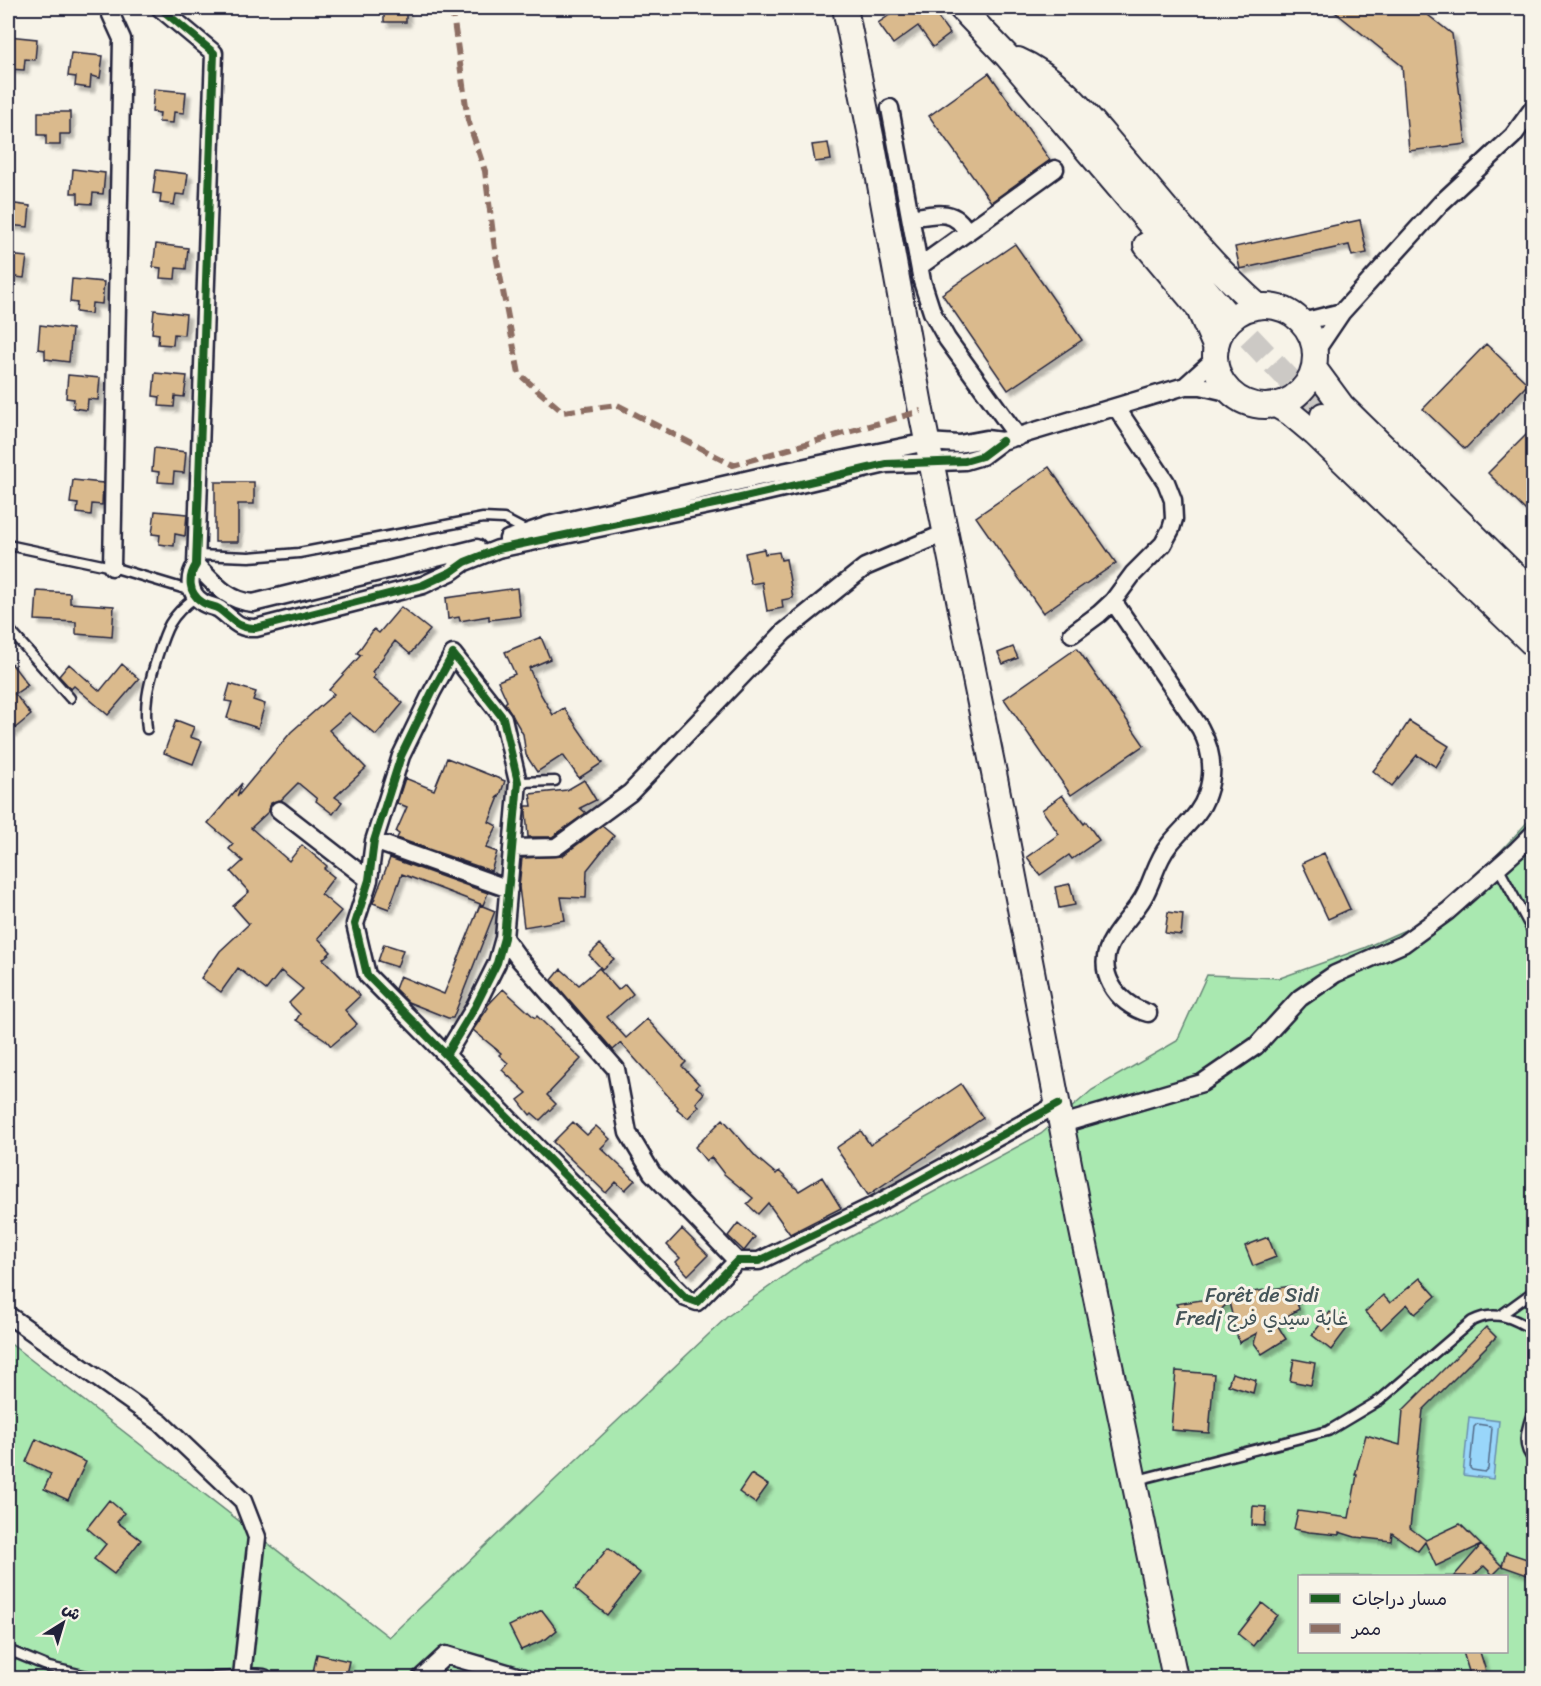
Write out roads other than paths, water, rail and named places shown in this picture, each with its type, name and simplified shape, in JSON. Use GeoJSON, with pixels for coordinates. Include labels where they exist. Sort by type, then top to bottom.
{"type":"FeatureCollection","features":[{"type":"Feature","properties":{"kind":"main road"},"geometry":{"type":"LineString","coordinates":[[845,8],[945,533],[1175,1678]]}},
{"type":"Feature","properties":{"kind":"main road"},"geometry":{"type":"LineString","coordinates":[[962,8],[1007,56],[1224,311]]}},
{"type":"Feature","properties":{"kind":"main road"},"geometry":{"type":"LineString","coordinates":[[1007,56],[1037,69],[1058,86],[1227,276],[1258,306]]}},
{"type":"Feature","properties":{"kind":"main road"},"geometry":{"type":"LineString","coordinates":[[1007,56],[1016,81],[1038,115],[1198,307],[1216,353],[1221,380],[1231,393],[1244,402],[1260,406],[1276,405],[1289,400],[1309,381],[1315,360]]}},
{"type":"Feature","properties":{"kind":"main road"},"geometry":{"type":"LineString","coordinates":[[1216,353],[1221,333],[1230,320],[1243,311],[1258,306],[1274,307],[1290,312],[1302,322],[1311,336],[1315,360],[1332,394],[1533,594]]}},
{"type":"Feature","properties":{"kind":"main road"},"geometry":{"type":"LineString","coordinates":[[1276,405],[1315,434],[1533,645]]}},
{"type":"Feature","properties":{"kind":"main road"},"geometry":{"type":"LineString","coordinates":[[1323,415],[1533,621]]}},
{"type":"Feature","properties":{"kind":"street"},"geometry":{"type":"LineString","coordinates":[[108,8],[122,39],[112,567]]}},
{"type":"Feature","properties":{"kind":"street"},"geometry":{"type":"LineString","coordinates":[[160,8],[214,53],[196,560],[190,577],[194,594],[219,609],[235,624],[248,629],[423,585],[451,572],[465,562],[498,549],[718,495],[929,452],[986,438],[1010,439],[1185,386],[1201,386],[1231,393]]}},
{"type":"Feature","properties":{"kind":"street"},"geometry":{"type":"LineString","coordinates":[[1315,360],[1342,312],[1441,203],[1513,136],[1533,106]]}},
{"type":"Feature","properties":{"kind":"street"},"geometry":{"type":"LineString","coordinates":[[890,108],[926,297],[939,326],[1010,439]]}},
{"type":"Feature","properties":{"kind":"street"},"geometry":{"type":"LineString","coordinates":[[920,266],[1055,169]]}},
{"type":"Feature","properties":{"kind":"street"},"geometry":{"type":"LineString","coordinates":[[911,218],[946,214],[957,218],[967,233]]}},
{"type":"Feature","properties":{"kind":"street"},"geometry":{"type":"LineString","coordinates":[[1302,322],[1342,312]]}},
{"type":"Feature","properties":{"kind":"street"},"geometry":{"type":"LineString","coordinates":[[1185,386],[1216,353]]}},
{"type":"Feature","properties":{"kind":"street"},"geometry":{"type":"LineString","coordinates":[[1072,634],[1113,601],[1132,574],[1163,544],[1171,529],[1173,500],[1166,482],[1116,407]]}},
{"type":"Feature","properties":{"kind":"street"},"geometry":{"type":"LineString","coordinates":[[196,560],[227,595],[235,600],[253,603],[481,547],[527,531],[718,495]]}},
{"type":"Feature","properties":{"kind":"street"},"geometry":{"type":"LineString","coordinates":[[512,848],[556,846],[584,827],[630,793],[784,632],[865,567],[945,533]]}},
{"type":"Feature","properties":{"kind":"street"},"geometry":{"type":"LineString","coordinates":[[1113,601],[1200,728],[1208,743],[1212,764],[1210,784],[1204,804],[1162,854],[1144,897],[1108,947],[1107,975],[1114,992],[1129,1006],[1148,1013]]}},
{"type":"Feature","properties":{"kind":"street"},"geometry":{"type":"LineString","coordinates":[[446,1055],[475,1007],[497,963],[504,938],[518,782],[503,718],[453,654],[400,756],[374,841],[369,880],[355,924],[367,975],[446,1055],[686,1298],[697,1302],[737,1261],[759,1261],[1060,1114],[1202,1083],[1256,1046],[1300,998],[1335,974],[1403,944],[1448,912],[1533,832]]}},
{"type":"Feature","properties":{"kind":"street"},"geometry":{"type":"LineString","coordinates":[[279,810],[369,880]]}},
{"type":"Feature","properties":{"kind":"street"},"geometry":{"type":"LineString","coordinates":[[374,841],[509,889]]}},
{"type":"Feature","properties":{"kind":"street"},"geometry":{"type":"LineString","coordinates":[[504,938],[520,960],[616,1069],[628,1133],[652,1173],[737,1261]]}},
{"type":"Feature","properties":{"kind":"street"},"geometry":{"type":"LineString","coordinates":[[8,1315],[161,1423],[243,1502],[257,1537],[242,1676],[264,1678]]}},
{"type":"Feature","properties":{"kind":"street"},"geometry":{"type":"LineString","coordinates":[[421,1678],[446,1655],[524,1678]]}},
{"type":"Feature","properties":{"kind":"lane"},"geometry":{"type":"LineString","coordinates":[[196,560],[299,553],[483,518],[504,519],[527,531]]}},
{"type":"Feature","properties":{"kind":"lane"},"geometry":{"type":"LineString","coordinates":[[8,545],[112,567],[194,594],[178,612],[162,637],[146,696],[147,729]]}},
{"type":"Feature","properties":{"kind":"lane"},"geometry":{"type":"LineString","coordinates":[[8,628],[70,698]]}},
{"type":"Feature","properties":{"kind":"lane"},"geometry":{"type":"LineString","coordinates":[[518,782],[555,781]]}},
{"type":"Feature","properties":{"kind":"lane"},"geometry":{"type":"LineString","coordinates":[[1498,867],[1533,934]]}},
{"type":"Feature","properties":{"kind":"lane"},"geometry":{"type":"LineString","coordinates":[[1501,1315],[1533,1291]]}},
{"type":"Feature","properties":{"kind":"lane"},"geometry":{"type":"LineString","coordinates":[[1134,1481],[1328,1431],[1380,1400],[1473,1321],[1484,1315],[1501,1315],[1518,1321],[1533,1332]]}},
{"type":"Feature","properties":{"kind":"lane"},"geometry":{"type":"LineString","coordinates":[[1533,1406],[1525,1439],[1527,1454],[1533,1460]]}},
{"type":"Feature","properties":{"kind":"lane"},"geometry":{"type":"LineString","coordinates":[[8,1650],[49,1667],[96,1678]]}},
{"type":"Feature","properties":{"kind":"lane"},"geometry":{"type":"LineString","coordinates":[[184,1678],[242,1676]]}},
{"type":"Feature","properties":{"kind":"water"},"geometry":{"type":"Polygon","coordinates":[[[1469,1417],[1499,1421],[1493,1479],[1463,1475],[1469,1417]]]}},
{"type":"Feature","properties":{"kind":"tunnel"},"geometry":{"type":"LineString","coordinates":[[1224,311],[1323,415]]}},
{"type":"Feature","properties":{"kind":"park label","name":"Forêt de Sidi Fredj غابة سيدي فرج"},"geometry":{"type":"Point","coordinates":[1262,1306]}}]}
